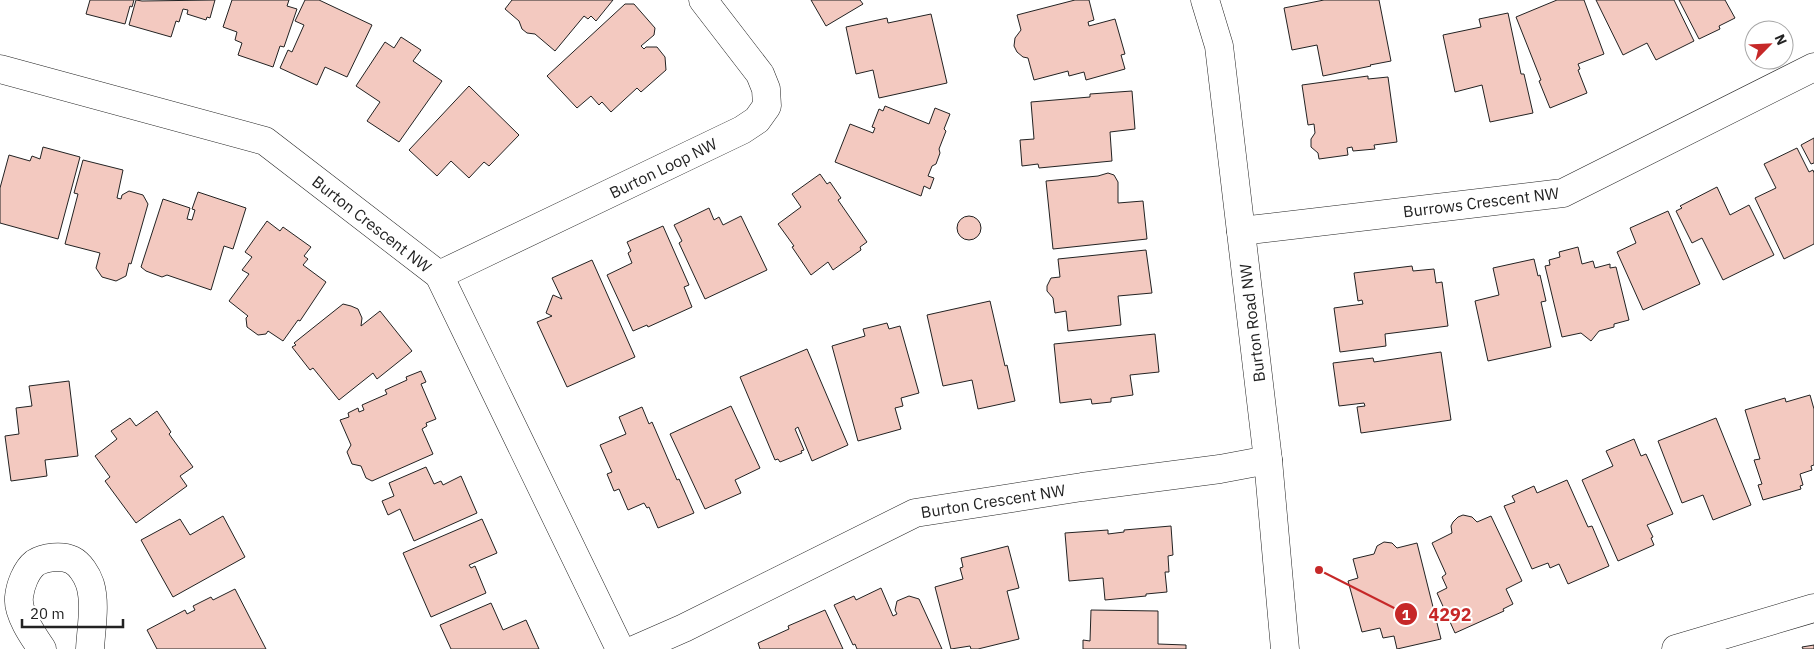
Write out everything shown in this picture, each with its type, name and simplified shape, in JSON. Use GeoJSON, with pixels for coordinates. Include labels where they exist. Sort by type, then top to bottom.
{"type":"FeatureCollection","features":[{"type":"Feature","properties":{"kind":"street","name":"Burton Loop NW"},"geometry":{"type":"LineString","coordinates":[[440,276],[742,130],[758,120],[767,106],[766,89],[760,74],[703,0]]}},
{"type":"Feature","properties":{"kind":"street","name":"Burton Road NW"},"geometry":{"type":"LineString","coordinates":[[1205,0],[1219,46],[1268,460],[1285,649]]}},
{"type":"Feature","properties":{"kind":"street","name":"Burrows Crescent NW"},"geometry":{"type":"LineString","coordinates":[[1241,231],[1563,193],[1814,67]]}},
{"type":"Feature","properties":{"kind":"street","name":"Burton Crescent NW"},"geometry":{"type":"LineString","coordinates":[[0,69],[265,142],[440,276],[620,649]]}},
{"type":"Feature","properties":{"kind":"street","name":"Burton Crescent NW"},"geometry":{"type":"LineString","coordinates":[[636,649],[688,639],[915,513],[1082,487],[1220,469],[1268,460]]}},
{"type":"Feature","properties":{"kind":"street"},"geometry":{"type":"LineString","coordinates":[[42,649],[27,628],[18,599],[24,578],[35,563],[51,557],[72,560],[84,571],[90,584],[92,603],[90,649]]}},
{"type":"Feature","properties":{"kind":"street"},"geometry":{"type":"LineString","coordinates":[[1676,649],[1814,608]]}},
{"type":"Feature","properties":{"kind":"building"},"geometry":{"type":"Polygon","coordinates":[[[90,0],[134,0],[132,7],[130,6],[125,24],[86,14],[90,0]]]}},
{"type":"Feature","properties":{"kind":"building"},"geometry":{"type":"Polygon","coordinates":[[[136,0],[215,0],[210,18],[207,17],[206,20],[187,14],[188,10],[183,9],[179,22],[176,21],[171,37],[129,25],[136,0]]]}},
{"type":"Feature","properties":{"kind":"building"},"geometry":{"type":"Polygon","coordinates":[[[232,0],[289,0],[287,6],[297,9],[284,47],[280,46],[273,67],[238,55],[242,43],[235,40],[237,32],[223,27],[232,0]]]}},
{"type":"Feature","properties":{"kind":"building"},"geometry":{"type":"Polygon","coordinates":[[[305,0],[319,0],[372,25],[347,77],[325,67],[317,85],[280,68],[288,50],[292,52],[304,25],[295,21],[305,0]]]}},
{"type":"Feature","properties":{"kind":"building"},"geometry":{"type":"Polygon","coordinates":[[[512,0],[613,0],[596,21],[591,16],[588,19],[584,16],[555,51],[535,34],[527,33],[522,29],[519,21],[505,9],[512,0]]]}},
{"type":"Feature","properties":{"kind":"building"},"geometry":{"type":"Polygon","coordinates":[[[811,0],[860,0],[863,4],[826,26],[811,0]]]}},
{"type":"Feature","properties":{"kind":"building"},"geometry":{"type":"Polygon","coordinates":[[[1075,0],[1089,0],[1094,20],[1088,22],[1089,26],[1115,19],[1125,54],[1121,55],[1125,69],[1086,80],[1084,72],[1069,76],[1068,71],[1034,80],[1028,58],[1023,57],[1017,52],[1014,46],[1015,38],[1021,30],[1017,15],[1075,0]]]}},
{"type":"Feature","properties":{"kind":"building"},"geometry":{"type":"Polygon","coordinates":[[[1324,0],[1379,0],[1391,61],[1323,76],[1317,45],[1292,50],[1284,8],[1324,0]]]}},
{"type":"Feature","properties":{"kind":"building"},"geometry":{"type":"Polygon","coordinates":[[[1557,0],[1584,0],[1604,54],[1578,64],[1580,69],[1578,70],[1587,93],[1550,108],[1516,17],[1557,0]]]}},
{"type":"Feature","properties":{"kind":"building"},"geometry":{"type":"Polygon","coordinates":[[[1596,0],[1674,0],[1694,41],[1656,60],[1647,43],[1623,55],[1596,0]]]}},
{"type":"Feature","properties":{"kind":"building"},"geometry":{"type":"Polygon","coordinates":[[[1679,0],[1725,0],[1735,18],[1719,26],[1720,29],[1699,39],[1679,0]]]}},
{"type":"Feature","properties":{"kind":"building"},"geometry":{"type":"Polygon","coordinates":[[[625,4],[634,4],[655,28],[654,35],[641,46],[644,49],[646,47],[657,47],[665,57],[666,70],[641,92],[637,88],[611,112],[602,102],[599,105],[591,96],[577,108],[547,76],[625,4]]]}},
{"type":"Feature","properties":{"kind":"building"},"geometry":{"type":"Polygon","coordinates":[[[1508,13],[1521,74],[1524,74],[1533,113],[1490,122],[1482,85],[1455,92],[1443,35],[1481,27],[1479,19],[1508,13]]]}},
{"type":"Feature","properties":{"kind":"building"},"geometry":{"type":"Polygon","coordinates":[[[931,14],[947,83],[879,98],[873,70],[856,74],[846,27],[887,18],[888,23],[931,14]]]}},
{"type":"Feature","properties":{"kind":"building"},"geometry":{"type":"Polygon","coordinates":[[[401,37],[421,50],[413,61],[442,81],[399,142],[367,121],[380,102],[356,86],[385,42],[394,48],[401,37]]]}},
{"type":"Feature","properties":{"kind":"building"},"geometry":{"type":"Polygon","coordinates":[[[1368,76],[1368,79],[1388,77],[1397,142],[1374,145],[1375,149],[1353,151],[1352,147],[1347,148],[1348,155],[1319,159],[1318,153],[1311,147],[1311,139],[1315,133],[1314,124],[1308,125],[1302,85],[1368,76]]]}},
{"type":"Feature","properties":{"kind":"building"},"geometry":{"type":"Polygon","coordinates":[[[469,86],[519,135],[489,166],[484,162],[469,178],[451,161],[437,176],[409,150],[469,86]]]}},
{"type":"Feature","properties":{"kind":"building"},"geometry":{"type":"Polygon","coordinates":[[[1132,91],[1135,129],[1110,132],[1112,161],[1039,168],[1038,164],[1022,166],[1020,140],[1034,139],[1031,102],[1090,97],[1090,94],[1132,91]]]}},
{"type":"Feature","properties":{"kind":"building"},"geometry":{"type":"Polygon","coordinates":[[[885,106],[929,124],[935,108],[950,114],[944,129],[946,131],[939,149],[940,153],[936,164],[932,166],[928,176],[934,178],[930,189],[924,186],[921,196],[835,162],[850,124],[873,133],[875,128],[872,127],[879,109],[883,111],[885,106]]]}},
{"type":"Feature","properties":{"kind":"building"},"geometry":{"type":"Polygon","coordinates":[[[1814,138],[1814,163],[1811,164],[1801,145],[1814,138]]]}},
{"type":"Feature","properties":{"kind":"building"},"geometry":{"type":"Polygon","coordinates":[[[43,147],[80,157],[58,239],[0,223],[0,188],[9,155],[30,161],[32,156],[40,159],[43,147]]]}},
{"type":"Feature","properties":{"kind":"building"},"geometry":{"type":"Polygon","coordinates":[[[1797,148],[1809,172],[1813,170],[1814,173],[1814,244],[1784,259],[1755,198],[1776,188],[1764,164],[1797,148]]]}},
{"type":"Feature","properties":{"kind":"building"},"geometry":{"type":"Polygon","coordinates":[[[83,160],[123,170],[117,198],[121,199],[122,195],[129,191],[143,195],[148,204],[131,264],[129,263],[126,276],[116,281],[102,277],[96,268],[100,253],[65,244],[78,194],[74,193],[83,160]]]}},
{"type":"Feature","properties":{"kind":"building"},"geometry":{"type":"Polygon","coordinates":[[[1108,173],[1114,175],[1118,182],[1118,203],[1143,201],[1147,239],[1053,249],[1046,181],[1098,176],[1108,173]]]}},
{"type":"Feature","properties":{"kind":"building"},"geometry":{"type":"Polygon","coordinates":[[[820,174],[827,184],[830,182],[841,198],[838,200],[867,242],[860,247],[861,250],[833,270],[828,262],[811,275],[778,224],[801,207],[792,194],[820,174]]]}},
{"type":"Feature","properties":{"kind":"building"},"geometry":{"type":"Polygon","coordinates":[[[1717,187],[1730,215],[1749,205],[1774,255],[1723,280],[1702,238],[1692,243],[1676,211],[1682,208],[1680,206],[1717,187]]]}},
{"type":"Feature","properties":{"kind":"building"},"geometry":{"type":"Polygon","coordinates":[[[198,192],[246,208],[233,249],[224,246],[211,290],[167,275],[162,277],[141,267],[163,199],[190,208],[187,219],[192,220],[195,210],[192,209],[198,192]]]}},
{"type":"Feature","properties":{"kind":"building"},"geometry":{"type":"Polygon","coordinates":[[[709,208],[714,220],[719,217],[723,225],[741,216],[767,270],[705,299],[679,243],[682,241],[674,225],[709,208]]]}},
{"type":"Feature","properties":{"kind":"building"},"geometry":{"type":"Polygon","coordinates":[[[1668,211],[1700,284],[1643,310],[1617,252],[1636,243],[1630,228],[1668,211]]]}},
{"type":"Feature","properties":{"kind":"building"},"geometry":{"type":"Polygon","coordinates":[[[969,216],[974,217],[980,223],[980,233],[974,239],[969,240],[964,239],[958,233],[957,228],[958,223],[964,217],[969,216]]]}},
{"type":"Feature","properties":{"kind":"building"},"geometry":{"type":"Polygon","coordinates":[[[267,221],[280,231],[283,227],[311,247],[304,256],[308,259],[303,265],[326,282],[300,321],[298,320],[283,341],[268,331],[266,334],[258,335],[247,327],[246,318],[248,316],[229,301],[249,274],[242,270],[252,257],[245,252],[267,221]]]}},
{"type":"Feature","properties":{"kind":"building"},"geometry":{"type":"Polygon","coordinates":[[[663,226],[689,285],[684,287],[692,307],[648,327],[647,325],[633,331],[607,275],[632,263],[628,253],[631,251],[627,242],[663,226]]]}},
{"type":"Feature","properties":{"kind":"building"},"geometry":{"type":"Polygon","coordinates":[[[1578,247],[1582,264],[1593,261],[1595,268],[1610,264],[1610,268],[1616,267],[1629,320],[1599,331],[1591,341],[1581,333],[1562,337],[1545,266],[1550,265],[1549,260],[1560,257],[1559,252],[1578,247]]]}},
{"type":"Feature","properties":{"kind":"building"},"geometry":{"type":"Polygon","coordinates":[[[1146,250],[1152,293],[1118,296],[1121,325],[1068,331],[1066,311],[1055,313],[1053,298],[1047,291],[1051,278],[1060,277],[1058,259],[1146,250]]]}},
{"type":"Feature","properties":{"kind":"building"},"geometry":{"type":"Polygon","coordinates":[[[1534,259],[1546,301],[1541,302],[1551,347],[1488,361],[1475,301],[1499,295],[1493,268],[1534,259]]]}},
{"type":"Feature","properties":{"kind":"building"},"geometry":{"type":"Polygon","coordinates":[[[592,260],[635,357],[567,387],[537,322],[552,316],[546,313],[553,295],[562,299],[552,278],[592,260]]]}},
{"type":"Feature","properties":{"kind":"building"},"geometry":{"type":"Polygon","coordinates":[[[1412,266],[1413,271],[1434,269],[1436,283],[1442,282],[1448,326],[1385,334],[1386,346],[1340,352],[1334,308],[1363,304],[1362,300],[1358,301],[1354,273],[1412,266]]]}},
{"type":"Feature","properties":{"kind":"building"},"geometry":{"type":"Polygon","coordinates":[[[990,301],[1015,401],[978,409],[972,380],[943,386],[927,315],[990,301]]]}},
{"type":"Feature","properties":{"kind":"building"},"geometry":{"type":"Polygon","coordinates":[[[343,304],[358,309],[362,318],[361,326],[380,311],[412,351],[377,379],[373,373],[339,400],[313,368],[310,370],[292,347],[296,345],[294,343],[343,304]]]}},
{"type":"Feature","properties":{"kind":"building"},"geometry":{"type":"Polygon","coordinates":[[[887,323],[889,329],[900,326],[919,393],[901,398],[903,406],[895,408],[901,429],[858,441],[832,346],[865,336],[863,329],[887,323]]]}},
{"type":"Feature","properties":{"kind":"building"},"geometry":{"type":"Polygon","coordinates":[[[1155,334],[1159,372],[1130,375],[1133,395],[1111,398],[1111,402],[1092,404],[1091,399],[1060,403],[1054,344],[1155,334]]]}},
{"type":"Feature","properties":{"kind":"building"},"geometry":{"type":"Polygon","coordinates":[[[807,349],[848,445],[812,461],[798,427],[795,429],[804,450],[801,451],[802,453],[780,462],[778,459],[775,460],[740,377],[807,349]]]}},
{"type":"Feature","properties":{"kind":"building"},"geometry":{"type":"Polygon","coordinates":[[[1441,352],[1451,420],[1361,433],[1357,407],[1365,406],[1364,403],[1339,406],[1333,363],[1373,358],[1374,362],[1441,352]]]}},
{"type":"Feature","properties":{"kind":"building"},"geometry":{"type":"Polygon","coordinates":[[[421,371],[426,382],[421,384],[436,419],[426,423],[427,426],[422,429],[433,454],[372,481],[366,478],[361,466],[352,464],[347,452],[351,445],[340,420],[349,417],[348,413],[358,408],[359,412],[364,410],[362,405],[387,394],[385,390],[407,380],[406,377],[421,371]]]}},
{"type":"Feature","properties":{"kind":"building"},"geometry":{"type":"Polygon","coordinates":[[[69,381],[78,456],[45,460],[47,476],[11,481],[5,436],[19,434],[16,408],[32,406],[29,386],[69,381]]]}},
{"type":"Feature","properties":{"kind":"building"},"geometry":{"type":"Polygon","coordinates":[[[1810,395],[1814,409],[1814,465],[1811,466],[1812,470],[1800,474],[1803,485],[1800,486],[1801,489],[1763,500],[1758,485],[1762,484],[1754,460],[1760,459],[1745,410],[1785,398],[1786,402],[1810,395]]]}},
{"type":"Feature","properties":{"kind":"building"},"geometry":{"type":"Polygon","coordinates":[[[731,406],[760,468],[735,480],[741,493],[705,509],[670,434],[731,406]]]}},
{"type":"Feature","properties":{"kind":"building"},"geometry":{"type":"Polygon","coordinates":[[[642,407],[649,424],[652,422],[677,480],[679,479],[694,513],[658,528],[649,507],[647,508],[644,503],[628,510],[619,489],[614,491],[607,474],[612,472],[600,445],[626,434],[619,417],[642,407]]]}},
{"type":"Feature","properties":{"kind":"building"},"geometry":{"type":"Polygon","coordinates":[[[157,411],[171,432],[169,434],[193,467],[180,476],[187,486],[136,523],[105,481],[110,477],[95,456],[117,439],[111,431],[130,418],[136,426],[157,411]]]}},
{"type":"Feature","properties":{"kind":"building"},"geometry":{"type":"Polygon","coordinates":[[[1716,418],[1751,505],[1713,520],[1703,495],[1682,503],[1658,441],[1716,418]]]}},
{"type":"Feature","properties":{"kind":"building"},"geometry":{"type":"Polygon","coordinates":[[[1634,439],[1641,456],[1646,454],[1673,514],[1647,525],[1653,537],[1651,538],[1654,545],[1618,561],[1582,480],[1613,466],[1606,451],[1634,439]]]}},
{"type":"Feature","properties":{"kind":"building"},"geometry":{"type":"Polygon","coordinates":[[[426,467],[434,484],[441,481],[443,485],[461,476],[477,513],[414,541],[400,509],[388,515],[382,501],[394,496],[389,483],[426,467]]]}},
{"type":"Feature","properties":{"kind":"building"},"geometry":{"type":"Polygon","coordinates":[[[1567,480],[1588,527],[1592,526],[1609,566],[1568,584],[1559,564],[1550,568],[1548,563],[1532,569],[1504,506],[1515,502],[1512,496],[1534,486],[1537,493],[1567,480]]]}},
{"type":"Feature","properties":{"kind":"building"},"geometry":{"type":"Polygon","coordinates":[[[1463,515],[1472,517],[1477,522],[1491,516],[1522,581],[1506,589],[1513,604],[1503,609],[1504,611],[1455,633],[1437,593],[1447,588],[1442,577],[1446,574],[1432,543],[1452,533],[1451,526],[1453,522],[1463,515]]]}},
{"type":"Feature","properties":{"kind":"building"},"geometry":{"type":"Polygon","coordinates":[[[223,516],[245,557],[173,597],[141,540],[180,519],[190,535],[223,516]]]}},
{"type":"Feature","properties":{"kind":"building"},"geometry":{"type":"Polygon","coordinates":[[[482,519],[497,553],[469,565],[471,568],[475,566],[486,593],[431,617],[403,553],[482,519]]]}},
{"type":"Feature","properties":{"kind":"building"},"geometry":{"type":"Polygon","coordinates":[[[1171,526],[1173,555],[1168,556],[1169,572],[1165,572],[1167,592],[1105,600],[1103,578],[1069,581],[1065,533],[1108,530],[1108,534],[1124,532],[1124,530],[1171,526]]]}},
{"type":"Feature","properties":{"kind":"building"},"geometry":{"type":"Polygon","coordinates":[[[1384,542],[1392,543],[1397,548],[1417,543],[1441,639],[1397,649],[1394,636],[1383,638],[1380,628],[1362,632],[1348,581],[1358,578],[1353,559],[1374,554],[1377,546],[1384,542]]]}},
{"type":"Feature","properties":{"kind":"building"},"geometry":{"type":"Polygon","coordinates":[[[1008,546],[1019,588],[1007,591],[1019,639],[978,649],[971,649],[970,646],[951,649],[935,587],[963,579],[960,568],[963,567],[961,558],[1008,546]]]}},
{"type":"Feature","properties":{"kind":"building"},"geometry":{"type":"Polygon","coordinates":[[[881,588],[893,616],[897,614],[895,610],[897,601],[909,596],[919,599],[942,649],[857,649],[855,644],[853,645],[834,605],[854,596],[856,600],[881,588]]]}},
{"type":"Feature","properties":{"kind":"building"},"geometry":{"type":"Polygon","coordinates":[[[235,589],[266,649],[157,649],[147,630],[185,610],[187,614],[195,610],[193,606],[211,597],[213,600],[235,589]]]}},
{"type":"Feature","properties":{"kind":"building"},"geometry":{"type":"Polygon","coordinates":[[[491,603],[503,630],[526,620],[539,649],[451,649],[440,625],[491,603]]]}},
{"type":"Feature","properties":{"kind":"building"},"geometry":{"type":"Polygon","coordinates":[[[825,610],[843,649],[760,649],[758,643],[789,629],[788,626],[825,610]]]}},
{"type":"Feature","properties":{"kind":"building"},"geometry":{"type":"Polygon","coordinates":[[[1091,610],[1158,611],[1158,644],[1186,645],[1186,649],[1083,649],[1083,640],[1090,641],[1091,610]]]}},
{"type":"Feature","properties":{"kind":"building"},"geometry":{"type":"Polygon","coordinates":[[[1814,645],[1814,649],[1803,649],[1802,647],[1814,645]]]}},
{"type":"Feature","properties":{"kind":"place","name":"4292"},"geometry":{"type":"Point","coordinates":[1319,570]}}]}
